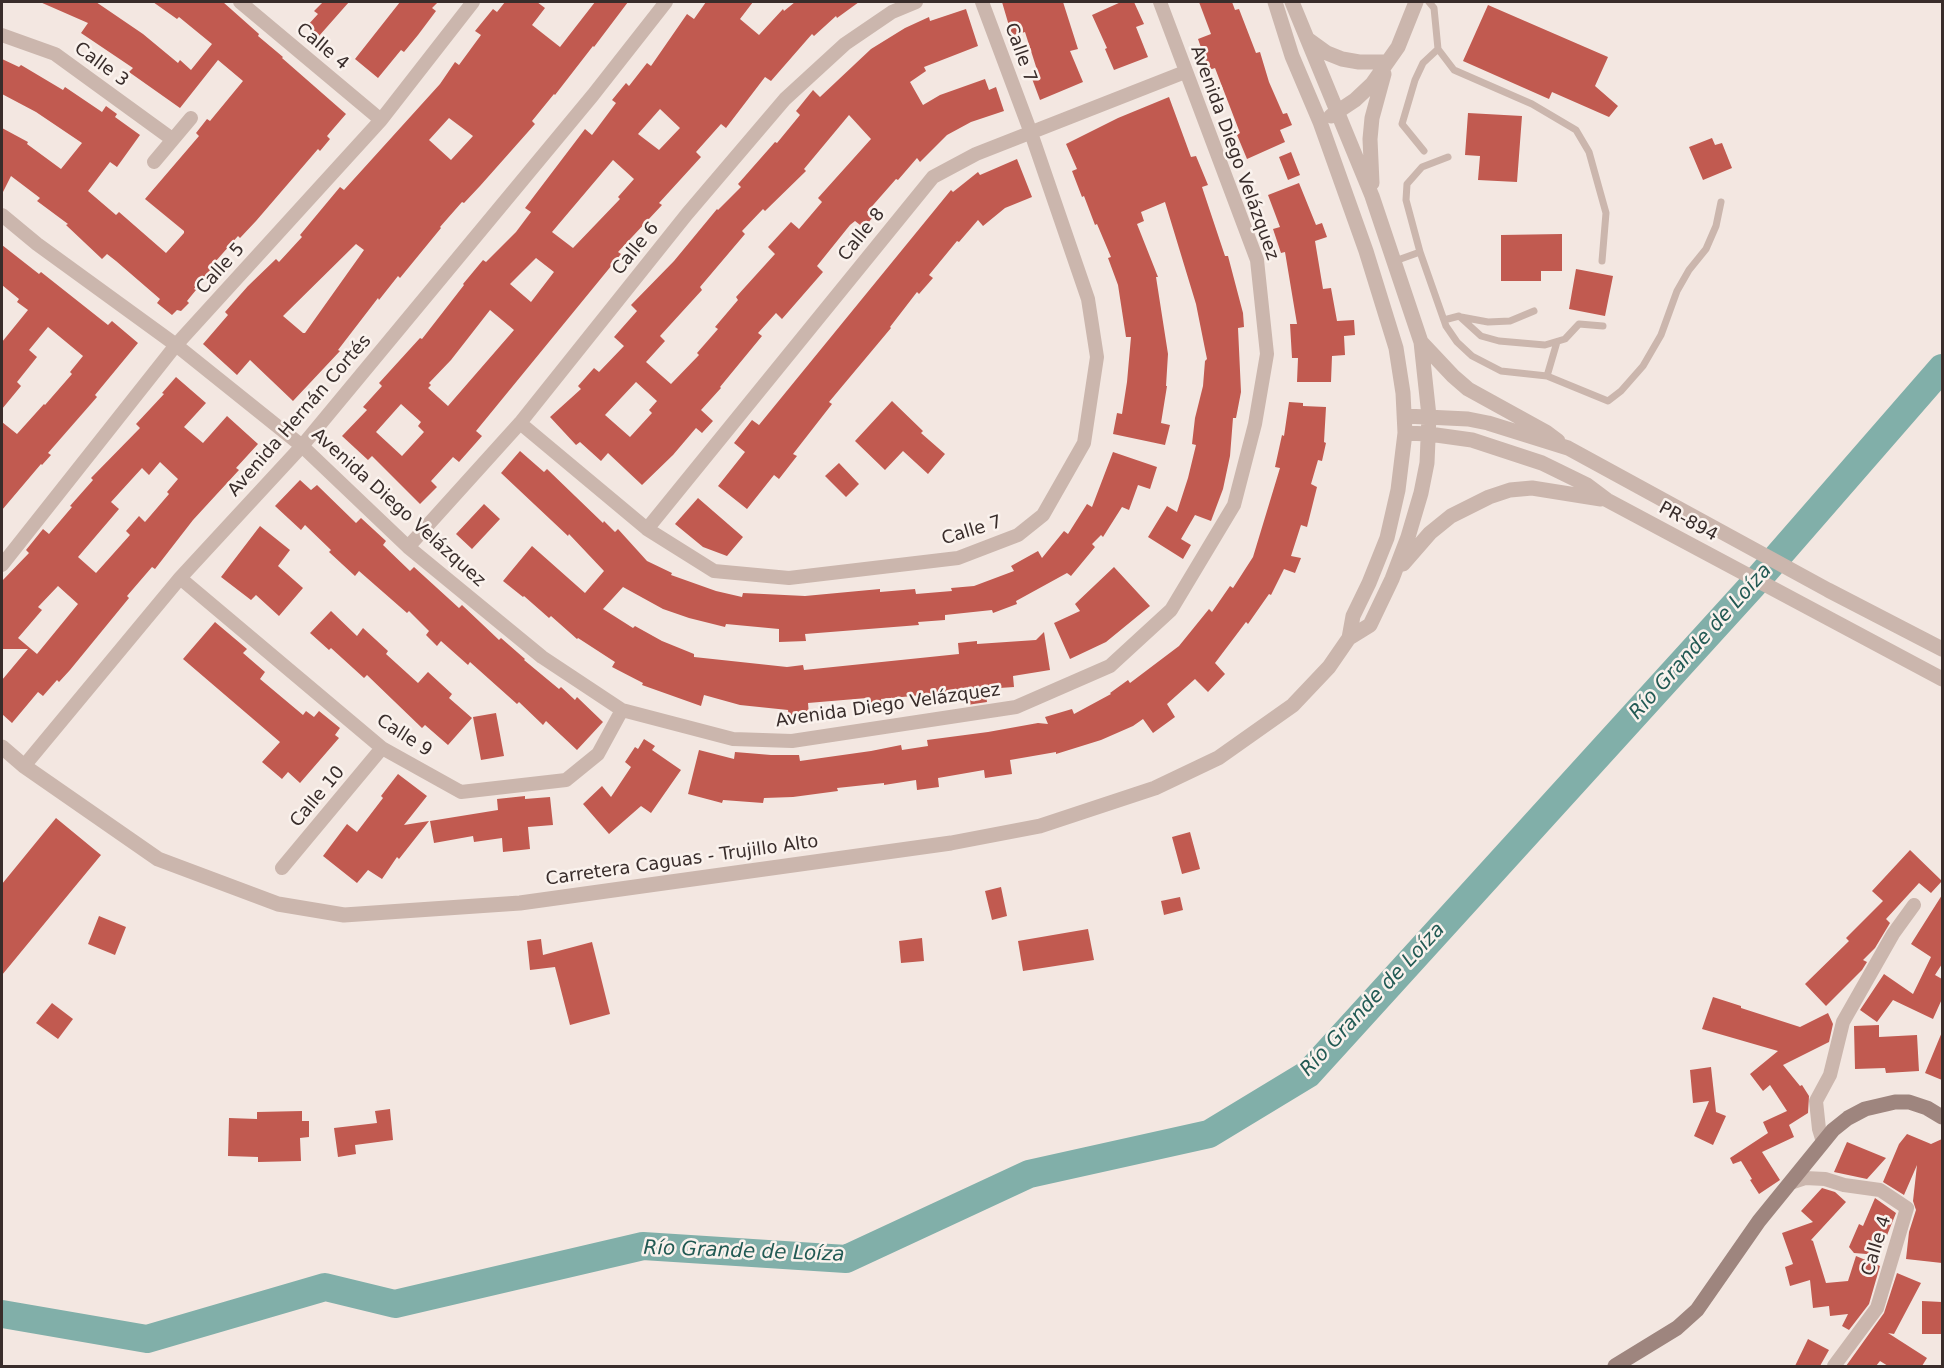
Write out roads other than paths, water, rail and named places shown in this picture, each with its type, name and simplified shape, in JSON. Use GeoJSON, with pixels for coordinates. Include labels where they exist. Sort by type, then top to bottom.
{"type":"FeatureCollection","features":[{"type":"Feature","properties":{"kind":"main road"},"geometry":{"type":"LineString","coordinates":[[1615,1366],[1677,1328],[1697,1310],[1759,1221],[1833,1130],[1848,1118],[1864,1109],[1895,1102],[1909,1102],[1927,1108],[1942,1117]]}},
{"type":"Feature","properties":{"kind":"street","name":"Calle 5"},"geometry":{"type":"LineString","coordinates":[[2,565],[176,345],[381,120],[473,2]]}},
{"type":"Feature","properties":{"kind":"street","name":"Avenida Hernán Cortés"},"geometry":{"type":"LineString","coordinates":[[24,766],[180,579],[302,446],[593,95],[666,2]]}},
{"type":"Feature","properties":{"kind":"street","name":"Calle 6"},"geometry":{"type":"LineString","coordinates":[[408,547],[520,423],[687,214],[785,99],[845,44],[892,12],[916,2]]}},
{"type":"Feature","properties":{"kind":"street","name":"Calle 7"},"geometry":{"type":"LineString","coordinates":[[520,423],[648,529],[714,571],[789,578],[957,558],[1018,535],[1043,515],[1084,442],[1097,357],[1088,299],[1031,133],[982,2]]}},
{"type":"Feature","properties":{"kind":"street","name":"Avenida Diego Velázquez"},"geometry":{"type":"LineString","coordinates":[[2,215],[176,345],[302,446],[408,547],[542,657],[622,710],[733,739],[792,741],[1016,707],[1110,666],[1171,610],[1234,505],[1255,424],[1267,354],[1257,260],[1160,2]]}},
{"type":"Feature","properties":{"kind":"street","name":"Carretera Caguas - Trujillo Alto"},"geometry":{"type":"LineString","coordinates":[[1275,2],[1292,56],[1320,122],[1351,206],[1384,307],[1396,348],[1405,416],[1398,489],[1387,538],[1353,616],[1349,638]]}},
{"type":"Feature","properties":{"kind":"street","name":"Carretera Caguas - Trujillo Alto"},"geometry":{"type":"LineString","coordinates":[[2,747],[24,766],[158,859],[278,904],[344,915],[520,903],[951,843],[1040,826],[1155,788],[1218,758],[1293,705],[1329,667],[1349,638],[1370,625],[1392,579],[1408,537],[1421,493],[1430,434],[1421,342],[1372,196],[1292,2]]}},
{"type":"Feature","properties":{"kind":"street"},"geometry":{"type":"LineString","coordinates":[[1320,122],[1339,112],[1372,84],[1398,47],[1416,2]]}},
{"type":"Feature","properties":{"kind":"street","name":"Calle 4"},"geometry":{"type":"LineString","coordinates":[[246,3],[381,120]]}},
{"type":"Feature","properties":{"kind":"street","name":"Calle 3"},"geometry":{"type":"LineString","coordinates":[[2,35],[55,54],[172,139]]}},
{"type":"Feature","properties":{"kind":"street"},"geometry":{"type":"LineString","coordinates":[[1309,40],[1342,59],[1359,62],[1386,62]]}},
{"type":"Feature","properties":{"kind":"street"},"geometry":{"type":"LineString","coordinates":[[1372,196],[1370,139],[1372,118],[1386,62]]}},
{"type":"Feature","properties":{"kind":"street","name":"Calle 8"},"geometry":{"type":"LineString","coordinates":[[648,529],[933,177],[976,154],[1185,72]]}},
{"type":"Feature","properties":{"kind":"street"},"geometry":{"type":"LineString","coordinates":[[154,162],[191,118]]}},
{"type":"Feature","properties":{"kind":"street"},"geometry":{"type":"LineString","coordinates":[[1421,342],[1468,389],[1546,432],[1568,448]]}},
{"type":"Feature","properties":{"kind":"street","name":"PR-894"},"geometry":{"type":"LineString","coordinates":[[1405,416],[1429,416],[1488,423],[1568,448],[1828,590],[1942,649]]}},
{"type":"Feature","properties":{"kind":"street","name":"PR-894"},"geometry":{"type":"LineString","coordinates":[[1405,434],[1430,434],[1472,440],[1542,463],[1587,485],[1607,500],[1942,679]]}},
{"type":"Feature","properties":{"kind":"street"},"geometry":{"type":"LineString","coordinates":[[1392,579],[1405,560],[1430,533],[1451,516],[1489,497],[1509,490],[1532,488],[1607,500]]}},
{"type":"Feature","properties":{"kind":"street","name":"Calle 9"},"geometry":{"type":"LineString","coordinates":[[180,579],[382,748],[461,792],[566,780],[598,754],[622,710]]}},
{"type":"Feature","properties":{"kind":"street","name":"Calle 10"},"geometry":{"type":"LineString","coordinates":[[282,868],[382,748]]}},
{"type":"Feature","properties":{"kind":"street"},"geometry":{"type":"LineString","coordinates":[[1823,1142],[1816,1101],[1830,1075],[1843,1022],[1893,934],[1914,905]]}},
{"type":"Feature","properties":{"kind":"street","name":"Calle 4"},"geometry":{"type":"LineString","coordinates":[[1790,1183],[1805,1178],[1825,1179],[1844,1185],[1880,1190],[1907,1208],[1877,1308],[1833,1366]]}},
{"type":"Feature","properties":{"kind":"lane"},"geometry":{"type":"LineString","coordinates":[[1429,2],[1434,8],[1438,49],[1454,70],[1532,104],[1576,130],[1589,152],[1605,213],[1602,261]]}},
{"type":"Feature","properties":{"kind":"lane"},"geometry":{"type":"LineString","coordinates":[[1424,151],[1402,124],[1415,80],[1423,63],[1438,49]]}},
{"type":"Feature","properties":{"kind":"lane"},"geometry":{"type":"LineString","coordinates":[[1448,157],[1422,166],[1407,184],[1406,200],[1420,252],[1444,320],[1456,342],[1472,356],[1501,371],[1547,376],[1608,401],[1621,391],[1643,366],[1661,335],[1677,291],[1689,270],[1706,249],[1713,234],[1721,202]]}},
{"type":"Feature","properties":{"kind":"lane"},"geometry":{"type":"LineString","coordinates":[[1395,261],[1420,252]]}},
{"type":"Feature","properties":{"kind":"lane"},"geometry":{"type":"LineString","coordinates":[[1444,320],[1459,316],[1488,322],[1510,321],[1534,311]]}},
{"type":"Feature","properties":{"kind":"lane"},"geometry":{"type":"LineString","coordinates":[[1459,316],[1482,336],[1499,341],[1545,345],[1565,339],[1579,324],[1603,326]]}},
{"type":"Feature","properties":{"kind":"lane"},"geometry":{"type":"LineString","coordinates":[[1547,376],[1557,342]]}},
{"type":"Feature","properties":{"kind":"waterway","name":"Río Grande de Loíza"},"geometry":{"type":"LineString","coordinates":[[2,1314],[147,1339],[325,1287],[395,1304],[643,1246],[846,1259],[1029,1174],[1209,1134],[1308,1074],[1752,586],[1942,368]]}}]}
